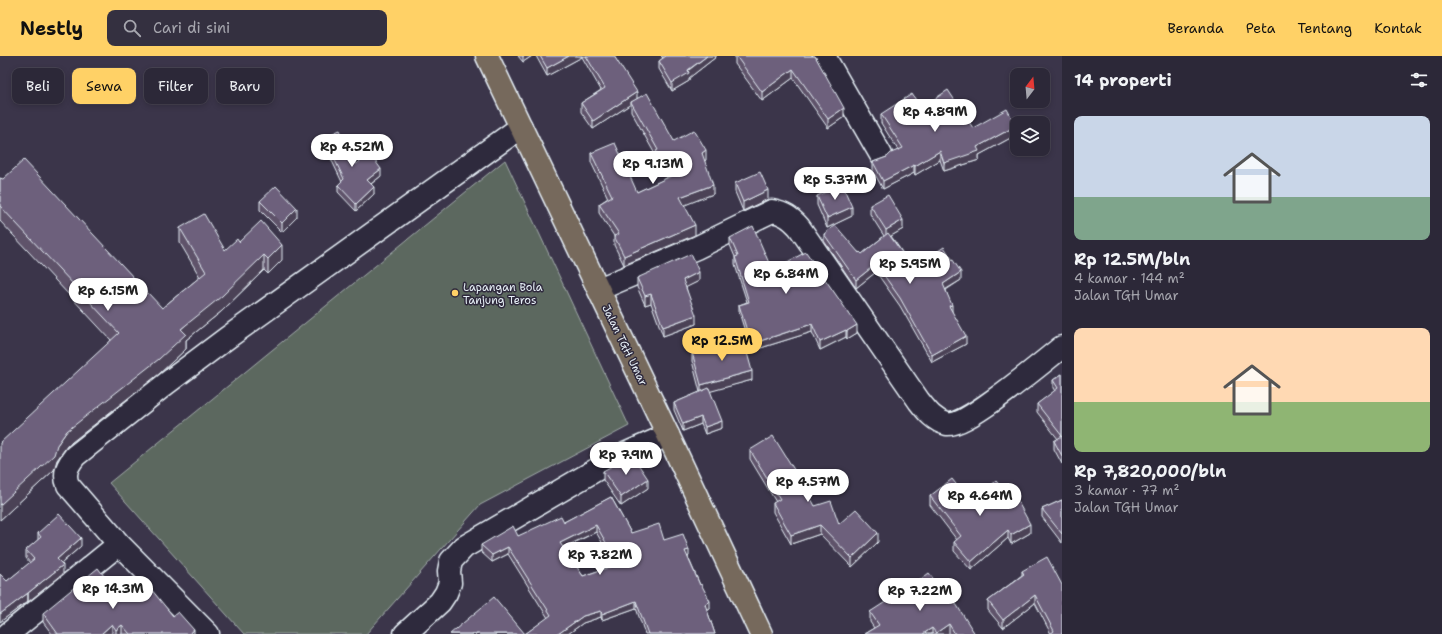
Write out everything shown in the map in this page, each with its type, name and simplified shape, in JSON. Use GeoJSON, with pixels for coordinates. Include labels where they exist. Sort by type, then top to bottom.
{"type":"FeatureCollection","features":[{"type":"Feature","properties":{"kind":"main road","name":"Jalan TGH Umar"},"geometry":{"type":"LineString","coordinates":[[487,56],[668,435],[761,634]]}},
{"type":"Feature","properties":{"kind":"street"},"geometry":{"type":"LineString","coordinates":[[824,56],[881,155]]}},
{"type":"Feature","properties":{"kind":"street"},"geometry":{"type":"LineString","coordinates":[[208,634],[120,544],[68,484],[66,468],[75,456],[167,383],[227,338],[521,127]]}},
{"type":"Feature","properties":{"kind":"street"},"geometry":{"type":"LineString","coordinates":[[599,290],[696,248],[772,211],[780,212],[790,217],[799,227],[919,401],[930,415],[947,424],[960,422],[980,410],[1062,347]]}},
{"type":"Feature","properties":{"kind":"street"},"geometry":{"type":"LineString","coordinates":[[405,634],[440,602],[450,583],[449,570],[451,561],[464,546],[618,457],[668,435]]}},
{"type":"Feature","properties":{"kind":"street"},"geometry":{"type":"LineString","coordinates":[[8,634],[120,544]]}},
{"type":"Feature","properties":{"kind":"shaded area","name":"Lapangan Bola Tanjung Teros"},"geometry":{"type":"Polygon","coordinates":[[[505,160],[629,426],[480,505],[366,634],[244,634],[109,483],[505,160]]]}},
{"type":"Feature","properties":{"kind":"building"},"geometry":{"type":"Polygon","coordinates":[[[540,56],[569,56],[547,68],[540,56]]]}},
{"type":"Feature","properties":{"kind":"building"},"geometry":{"type":"Polygon","coordinates":[[[586,56],[614,56],[637,92],[593,121],[581,103],[605,88],[586,56]]]}},
{"type":"Feature","properties":{"kind":"building"},"geometry":{"type":"Polygon","coordinates":[[[666,56],[707,56],[688,70],[689,73],[672,83],[659,61],[666,56]]]}},
{"type":"Feature","properties":{"kind":"building"},"geometry":{"type":"Polygon","coordinates":[[[736,56],[815,56],[844,108],[828,119],[793,69],[762,92],[736,56]]]}},
{"type":"Feature","properties":{"kind":"building"},"geometry":{"type":"Polygon","coordinates":[[[948,90],[973,128],[1007,109],[1011,116],[1010,129],[977,147],[979,151],[944,163],[940,151],[915,166],[914,165],[883,181],[873,162],[887,157],[891,153],[903,148],[881,114],[912,94],[921,108],[948,90]]]}},
{"type":"Feature","properties":{"kind":"building"},"geometry":{"type":"Polygon","coordinates":[[[647,93],[674,141],[694,130],[706,150],[702,153],[713,185],[680,197],[695,225],[624,256],[614,236],[619,234],[599,204],[612,196],[591,153],[615,143],[637,192],[671,176],[656,151],[658,150],[631,102],[647,93]]]}},
{"type":"Feature","properties":{"kind":"building"},"geometry":{"type":"Polygon","coordinates":[[[340,130],[356,164],[370,154],[381,169],[367,180],[374,187],[356,204],[338,185],[344,179],[324,137],[340,130]]]}},
{"type":"Feature","properties":{"kind":"building"},"geometry":{"type":"Polygon","coordinates":[[[24,160],[162,308],[206,272],[180,228],[204,214],[225,250],[237,239],[239,242],[261,221],[282,245],[268,259],[264,255],[222,296],[181,329],[186,334],[159,359],[67,431],[57,445],[54,455],[0,505],[0,443],[119,333],[0,206],[0,178],[3,179],[24,160]]]}},
{"type":"Feature","properties":{"kind":"building"},"geometry":{"type":"Polygon","coordinates":[[[760,172],[768,190],[743,202],[735,183],[760,172]]]}},
{"type":"Feature","properties":{"kind":"building"},"geometry":{"type":"Polygon","coordinates":[[[842,184],[852,207],[827,218],[817,196],[842,184]]]}},
{"type":"Feature","properties":{"kind":"building"},"geometry":{"type":"Polygon","coordinates":[[[276,186],[297,208],[282,223],[260,201],[276,186]]]}},
{"type":"Feature","properties":{"kind":"building"},"geometry":{"type":"Polygon","coordinates":[[[888,195],[903,220],[886,230],[870,205],[888,195]]]}},
{"type":"Feature","properties":{"kind":"building"},"geometry":{"type":"Polygon","coordinates":[[[835,225],[859,253],[860,252],[862,254],[888,233],[913,268],[944,247],[961,272],[943,284],[952,305],[949,306],[966,336],[932,355],[900,298],[876,264],[856,280],[824,234],[835,225]]]}},
{"type":"Feature","properties":{"kind":"building"},"geometry":{"type":"Polygon","coordinates":[[[753,226],[772,270],[806,252],[857,325],[847,331],[846,330],[820,342],[812,324],[751,344],[739,305],[749,302],[735,257],[738,256],[730,238],[753,226]]]}},
{"type":"Feature","properties":{"kind":"building"},"geometry":{"type":"Polygon","coordinates":[[[691,254],[699,272],[683,280],[696,315],[663,327],[651,294],[645,296],[637,278],[691,254]]]}},
{"type":"Feature","properties":{"kind":"building"},"geometry":{"type":"Polygon","coordinates":[[[743,338],[752,371],[701,385],[692,352],[743,338]]]}},
{"type":"Feature","properties":{"kind":"building"},"geometry":{"type":"Polygon","coordinates":[[[1062,374],[1062,436],[1037,404],[1058,388],[1053,380],[1062,374]]]}},
{"type":"Feature","properties":{"kind":"building"},"geometry":{"type":"Polygon","coordinates":[[[709,388],[722,421],[705,427],[701,417],[683,424],[674,403],[709,388]]]}},
{"type":"Feature","properties":{"kind":"building"},"geometry":{"type":"Polygon","coordinates":[[[773,436],[815,506],[831,501],[839,524],[856,509],[878,533],[852,558],[820,525],[791,535],[773,503],[780,499],[750,450],[773,436]]]}},
{"type":"Feature","properties":{"kind":"building"},"geometry":{"type":"Polygon","coordinates":[[[1062,436],[1062,456],[1054,441],[1062,436]]]}},
{"type":"Feature","properties":{"kind":"building"},"geometry":{"type":"Polygon","coordinates":[[[632,455],[648,479],[621,497],[603,471],[632,455]]]}},
{"type":"Feature","properties":{"kind":"building"},"geometry":{"type":"Polygon","coordinates":[[[952,479],[971,503],[996,481],[1016,504],[1018,502],[1030,524],[1011,535],[1008,530],[971,562],[954,542],[961,536],[930,496],[952,479]]]}},
{"type":"Feature","properties":{"kind":"building"},"geometry":{"type":"Polygon","coordinates":[[[611,497],[631,533],[659,524],[664,540],[683,534],[689,550],[685,551],[700,585],[701,584],[710,601],[705,604],[715,634],[648,634],[636,601],[602,614],[601,611],[583,616],[558,634],[525,634],[551,615],[508,547],[492,555],[481,545],[513,526],[518,536],[561,516],[564,522],[611,497]],[[596,525],[560,543],[583,576],[618,564],[596,525]]]}},
{"type":"Feature","properties":{"kind":"building"},"geometry":{"type":"Polygon","coordinates":[[[1062,500],[1062,534],[1042,509],[1062,500]]]}},
{"type":"Feature","properties":{"kind":"building"},"geometry":{"type":"Polygon","coordinates":[[[59,514],[81,538],[57,559],[63,565],[0,614],[0,574],[7,581],[34,559],[26,550],[41,537],[38,533],[59,514]]]}},
{"type":"Feature","properties":{"kind":"building"},"geometry":{"type":"Polygon","coordinates":[[[1047,557],[1062,585],[1062,634],[1050,634],[1054,631],[1035,595],[1003,620],[988,601],[1024,574],[1022,571],[1047,557]]]}},
{"type":"Feature","properties":{"kind":"building"},"geometry":{"type":"Polygon","coordinates":[[[98,568],[119,596],[142,578],[173,616],[178,612],[194,630],[189,634],[130,634],[122,625],[116,630],[112,624],[101,634],[58,634],[43,613],[98,568]]]}},
{"type":"Feature","properties":{"kind":"building"},"geometry":{"type":"Polygon","coordinates":[[[929,573],[948,598],[951,596],[975,634],[955,634],[949,624],[936,633],[932,628],[923,634],[864,634],[879,625],[870,612],[890,599],[892,601],[929,573]]]}},
{"type":"Feature","properties":{"kind":"building"},"geometry":{"type":"Polygon","coordinates":[[[494,597],[525,634],[450,634],[494,597]]]}},
{"type":"Feature","properties":{"kind":"place","name":"Lapangan Bola Tanjung Teros"},"geometry":{"type":"Point","coordinates":[455,293]}}]}
